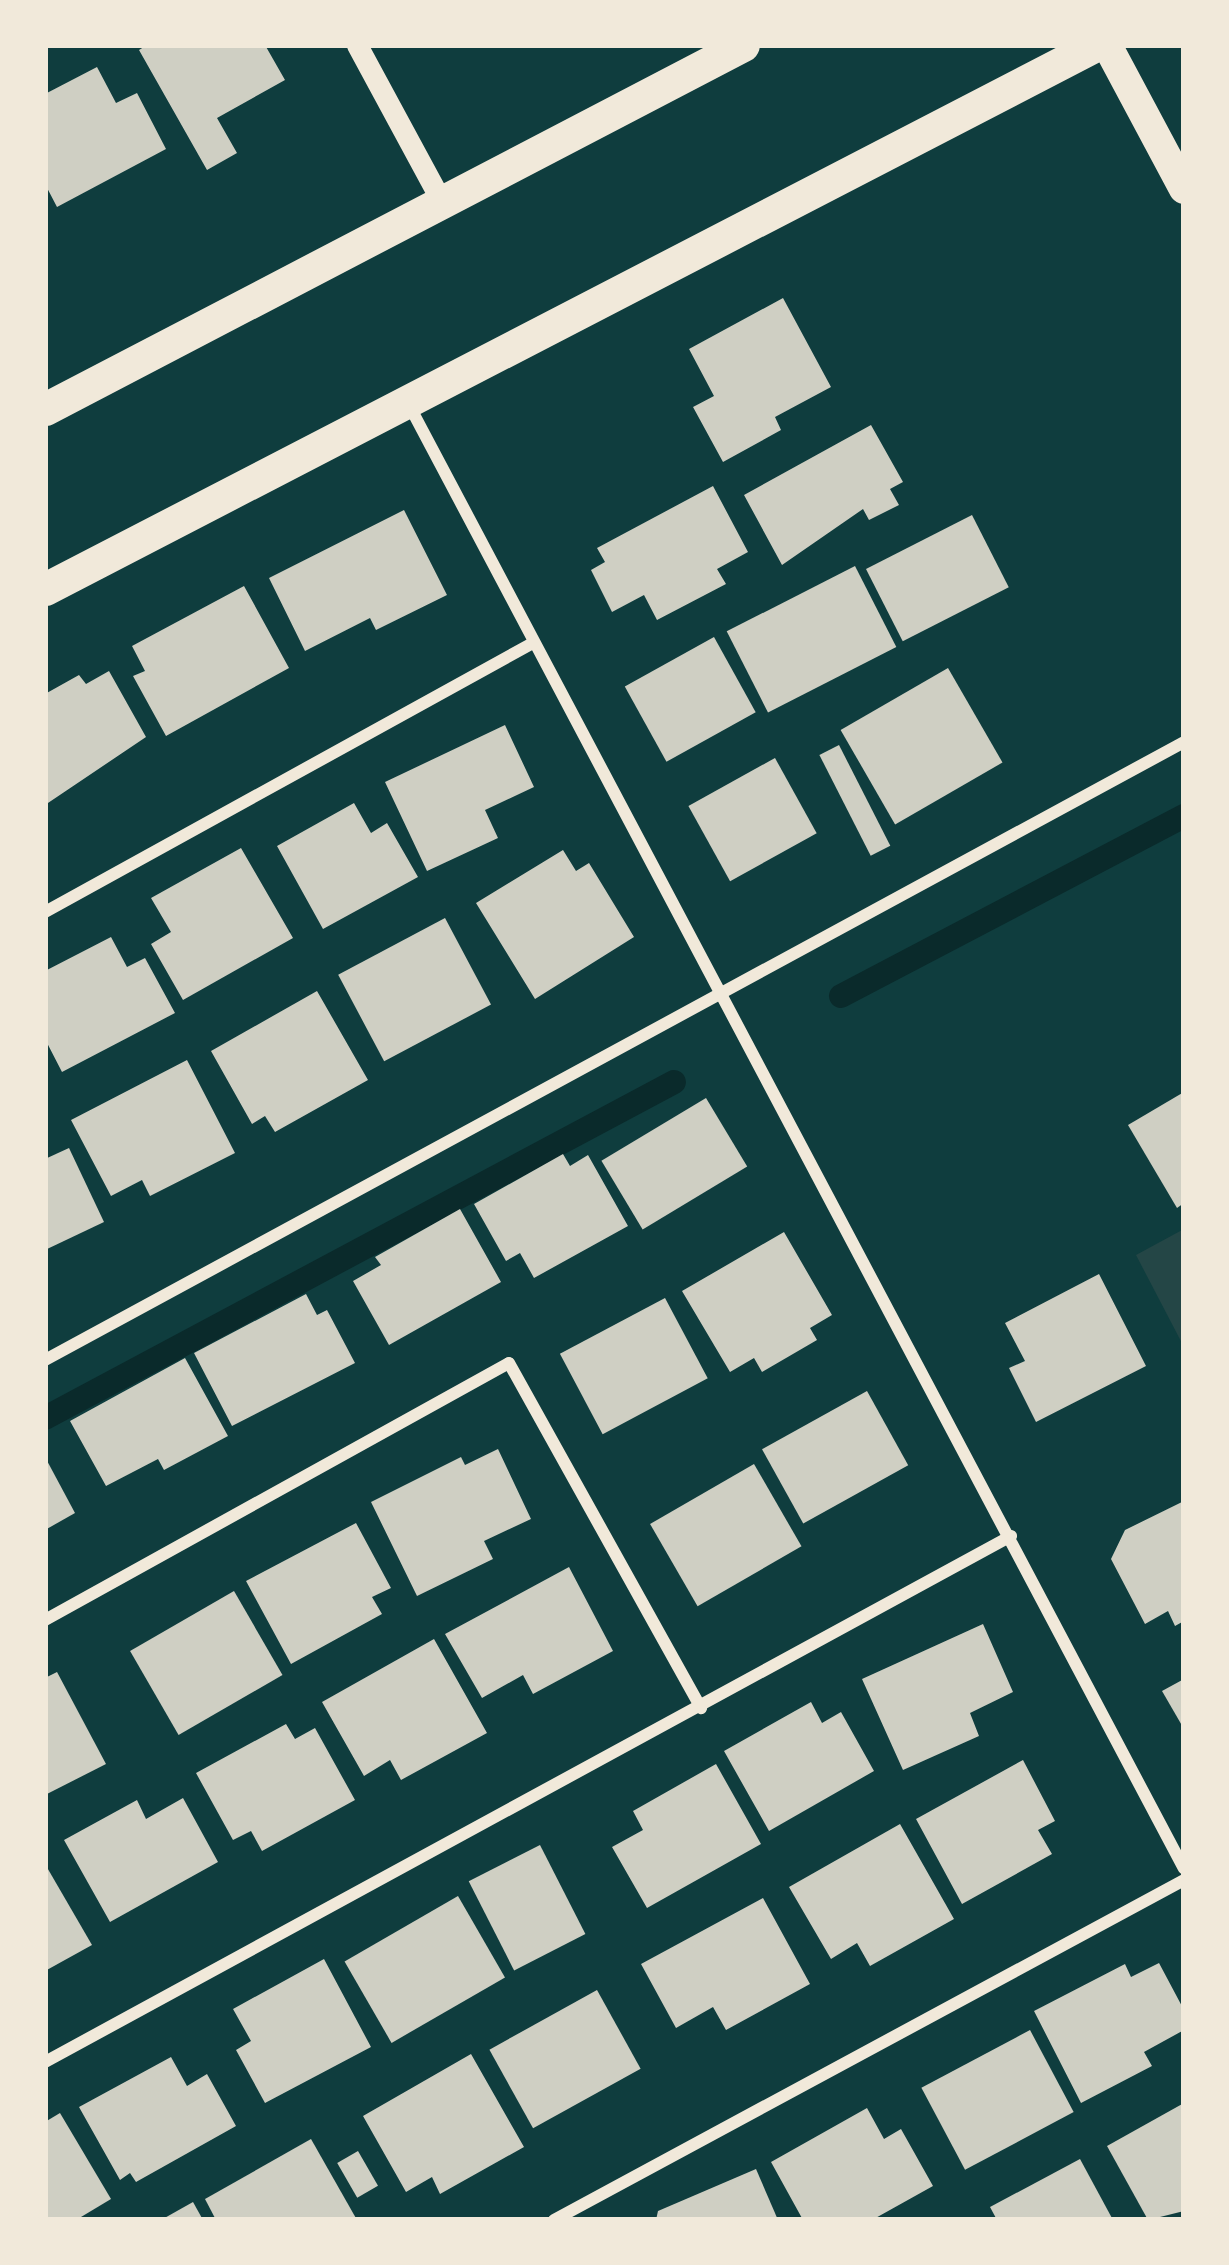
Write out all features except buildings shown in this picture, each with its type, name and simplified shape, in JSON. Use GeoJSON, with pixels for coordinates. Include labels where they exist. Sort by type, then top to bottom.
{"type":"FeatureCollection","features":[{"type":"Feature","properties":{"kind":"highway"},"geometry":{"type":"LineString","coordinates":[[45,409],[743,45]]}},
{"type":"Feature","properties":{"kind":"highway"},"geometry":{"type":"LineString","coordinates":[[45,589],[1096,45]]}},
{"type":"Feature","properties":{"kind":"main road"},"geometry":{"type":"LineString","coordinates":[[1107,45],[1184,190]]}},
{"type":"Feature","properties":{"kind":"street"},"geometry":{"type":"LineString","coordinates":[[358,45],[443,204]]}},
{"type":"Feature","properties":{"kind":"street"},"geometry":{"type":"LineString","coordinates":[[408,404],[532,644],[727,993],[1184,1869]]}},
{"type":"Feature","properties":{"kind":"street"},"geometry":{"type":"LineString","coordinates":[[45,911],[532,644]]}},
{"type":"Feature","properties":{"kind":"street"},"geometry":{"type":"LineString","coordinates":[[45,1360],[1184,742]]}},
{"type":"Feature","properties":{"kind":"street"},"geometry":{"type":"LineString","coordinates":[[45,1620],[509,1363],[701,1708]]}},
{"type":"Feature","properties":{"kind":"street"},"geometry":{"type":"LineString","coordinates":[[45,2062],[1011,1536]]}},
{"type":"Feature","properties":{"kind":"street"},"geometry":{"type":"LineString","coordinates":[[561,2218],[1184,1880]]}},
{"type":"Feature","properties":{"kind":"shaded area"},"geometry":{"type":"Polygon","coordinates":[[[1184,1229],[1184,1347],[1136,1255],[1184,1229]]]}},
{"type":"Feature","properties":{"kind":"waterway"},"geometry":{"type":"LineString","coordinates":[[841,996],[1184,816]]}},
{"type":"Feature","properties":{"kind":"waterway"},"geometry":{"type":"LineString","coordinates":[[45,1418],[674,1082]]}}]}
